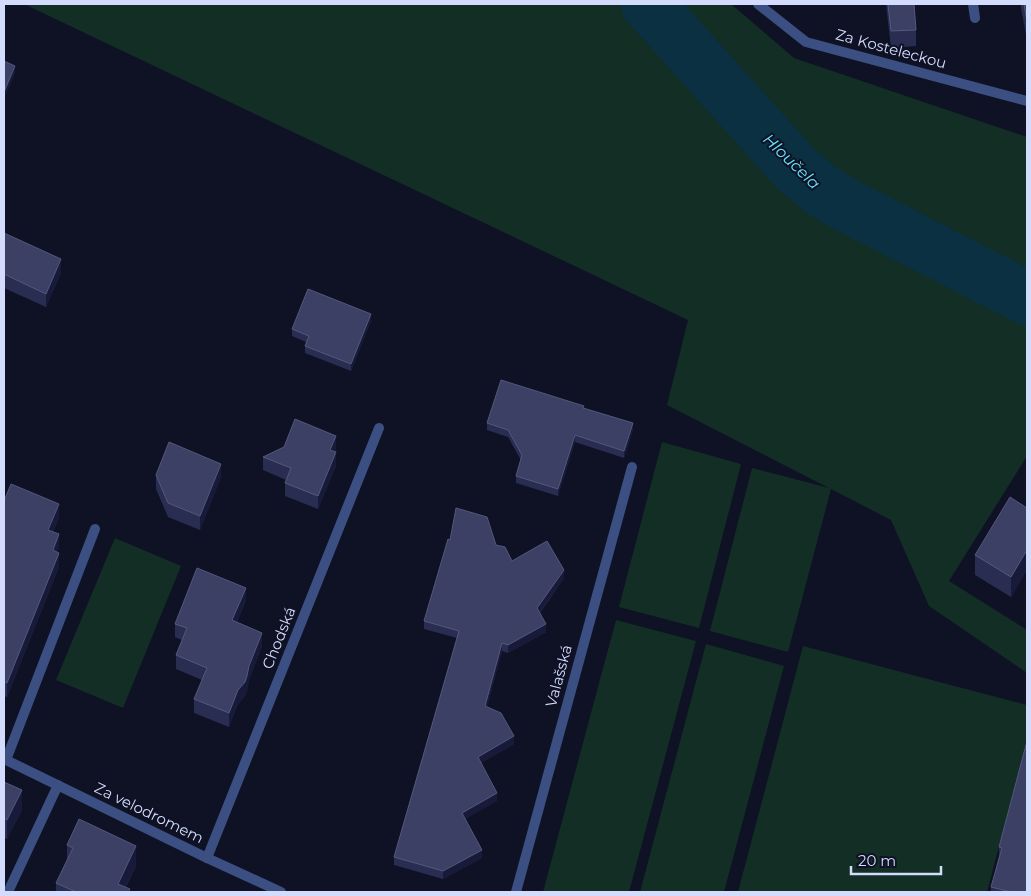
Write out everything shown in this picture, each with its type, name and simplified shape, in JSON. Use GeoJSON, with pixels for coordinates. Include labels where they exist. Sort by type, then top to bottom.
{"type":"FeatureCollection","features":[{"type":"Feature","properties":{"kind":"street","name":"Za Kosteleckou"},"geometry":{"type":"LineString","coordinates":[[758,4],[806,42],[1027,101]]}},
{"type":"Feature","properties":{"kind":"street"},"geometry":{"type":"LineString","coordinates":[[973,4],[975,18]]}},
{"type":"Feature","properties":{"kind":"street","name":"Chodská"},"geometry":{"type":"LineString","coordinates":[[207,858],[379,428]]}},
{"type":"Feature","properties":{"kind":"street","name":"Valašská"},"geometry":{"type":"LineString","coordinates":[[516,892],[632,467]]}},
{"type":"Feature","properties":{"kind":"street"},"geometry":{"type":"LineString","coordinates":[[5,759],[95,529]]}},
{"type":"Feature","properties":{"kind":"street","name":"Za velodromem"},"geometry":{"type":"LineString","coordinates":[[5,759],[281,892]]}},
{"type":"Feature","properties":{"kind":"street"},"geometry":{"type":"LineString","coordinates":[[8,892],[58,785]]}},
{"type":"Feature","properties":{"kind":"green space"},"geometry":{"type":"Polygon","coordinates":[[[24,4],[731,4],[794,58],[1027,137],[1027,456],[949,581],[1027,630],[1027,673],[929,606],[891,520],[831,489],[788,652],[710,631],[752,468],[829,488],[667,405],[688,320],[24,4]]]}},
{"type":"Feature","properties":{"kind":"green space"},"geometry":{"type":"Polygon","coordinates":[[[662,442],[741,464],[699,628],[619,607],[662,442]]]}},
{"type":"Feature","properties":{"kind":"green space"},"geometry":{"type":"Polygon","coordinates":[[[115,538],[181,566],[123,708],[56,680],[115,538]]]}},
{"type":"Feature","properties":{"kind":"green space"},"geometry":{"type":"Polygon","coordinates":[[[616,620],[696,641],[629,892],[543,892],[616,620]]]}},
{"type":"Feature","properties":{"kind":"green space"},"geometry":{"type":"Polygon","coordinates":[[[706,644],[784,666],[724,892],[640,892],[706,644]]]}},
{"type":"Feature","properties":{"kind":"green space"},"geometry":{"type":"Polygon","coordinates":[[[803,646],[1027,705],[1027,740],[987,892],[738,892],[803,646]]]}},
{"type":"Feature","properties":{"kind":"building"},"geometry":{"type":"Polygon","coordinates":[[[888,4],[914,4],[916,30],[891,31],[888,4]]]}},
{"type":"Feature","properties":{"kind":"building"},"geometry":{"type":"Polygon","coordinates":[[[1024,4],[1027,4],[1027,22],[1024,4]]]}},
{"type":"Feature","properties":{"kind":"building"},"geometry":{"type":"Polygon","coordinates":[[[4,61],[15,66],[4,92],[4,61]]]}},
{"type":"Feature","properties":{"kind":"building"},"geometry":{"type":"Polygon","coordinates":[[[4,233],[61,259],[46,294],[4,274],[4,233]]]}},
{"type":"Feature","properties":{"kind":"building"},"geometry":{"type":"Polygon","coordinates":[[[308,289],[371,314],[351,364],[305,346],[309,336],[292,329],[308,289]]]}},
{"type":"Feature","properties":{"kind":"building"},"geometry":{"type":"Polygon","coordinates":[[[501,380],[633,423],[624,451],[575,435],[558,489],[516,476],[522,455],[508,430],[487,423],[501,380]]]}},
{"type":"Feature","properties":{"kind":"building"},"geometry":{"type":"Polygon","coordinates":[[[295,419],[336,436],[330,450],[336,452],[318,496],[285,483],[291,468],[263,457],[284,447],[295,419]]]}},
{"type":"Feature","properties":{"kind":"building"},"geometry":{"type":"Polygon","coordinates":[[[169,442],[221,464],[200,516],[168,503],[156,475],[169,442]]]}},
{"type":"Feature","properties":{"kind":"building"},"geometry":{"type":"Polygon","coordinates":[[[11,484],[59,504],[48,530],[59,534],[53,550],[59,553],[7,683],[4,682],[4,501],[11,484]]]}},
{"type":"Feature","properties":{"kind":"building"},"geometry":{"type":"Polygon","coordinates":[[[1010,497],[1027,508],[1027,550],[1011,577],[975,555],[1010,497]]]}},
{"type":"Feature","properties":{"kind":"building"},"geometry":{"type":"Polygon","coordinates":[[[456,508],[487,517],[496,545],[505,547],[512,561],[547,541],[564,570],[537,608],[546,624],[508,645],[502,643],[485,706],[501,713],[514,736],[478,757],[497,793],[462,813],[482,850],[443,871],[394,857],[459,631],[424,621],[448,539],[450,540],[456,508]]]}},
{"type":"Feature","properties":{"kind":"building"},"geometry":{"type":"Polygon","coordinates":[[[197,568],[246,588],[232,620],[262,633],[245,682],[238,690],[229,713],[194,699],[207,668],[176,655],[187,628],[175,624],[197,568]]]}},
{"type":"Feature","properties":{"kind":"building"},"geometry":{"type":"Polygon","coordinates":[[[1027,741],[1027,892],[1011,892],[991,887],[1002,848],[999,847],[1027,741]]]}},
{"type":"Feature","properties":{"kind":"building"},"geometry":{"type":"Polygon","coordinates":[[[4,782],[22,790],[7,820],[4,818],[4,782]]]}},
{"type":"Feature","properties":{"kind":"building"},"geometry":{"type":"Polygon","coordinates":[[[79,819],[136,846],[118,884],[130,889],[128,892],[76,892],[56,883],[73,848],[67,845],[79,819]]]}},
{"type":"Feature","properties":{"kind":"waterway","name":"Hloučela"},"geometry":{"type":"LineString","coordinates":[[648,4],[795,168],[821,190],[846,205],[1027,298]]}}]}
